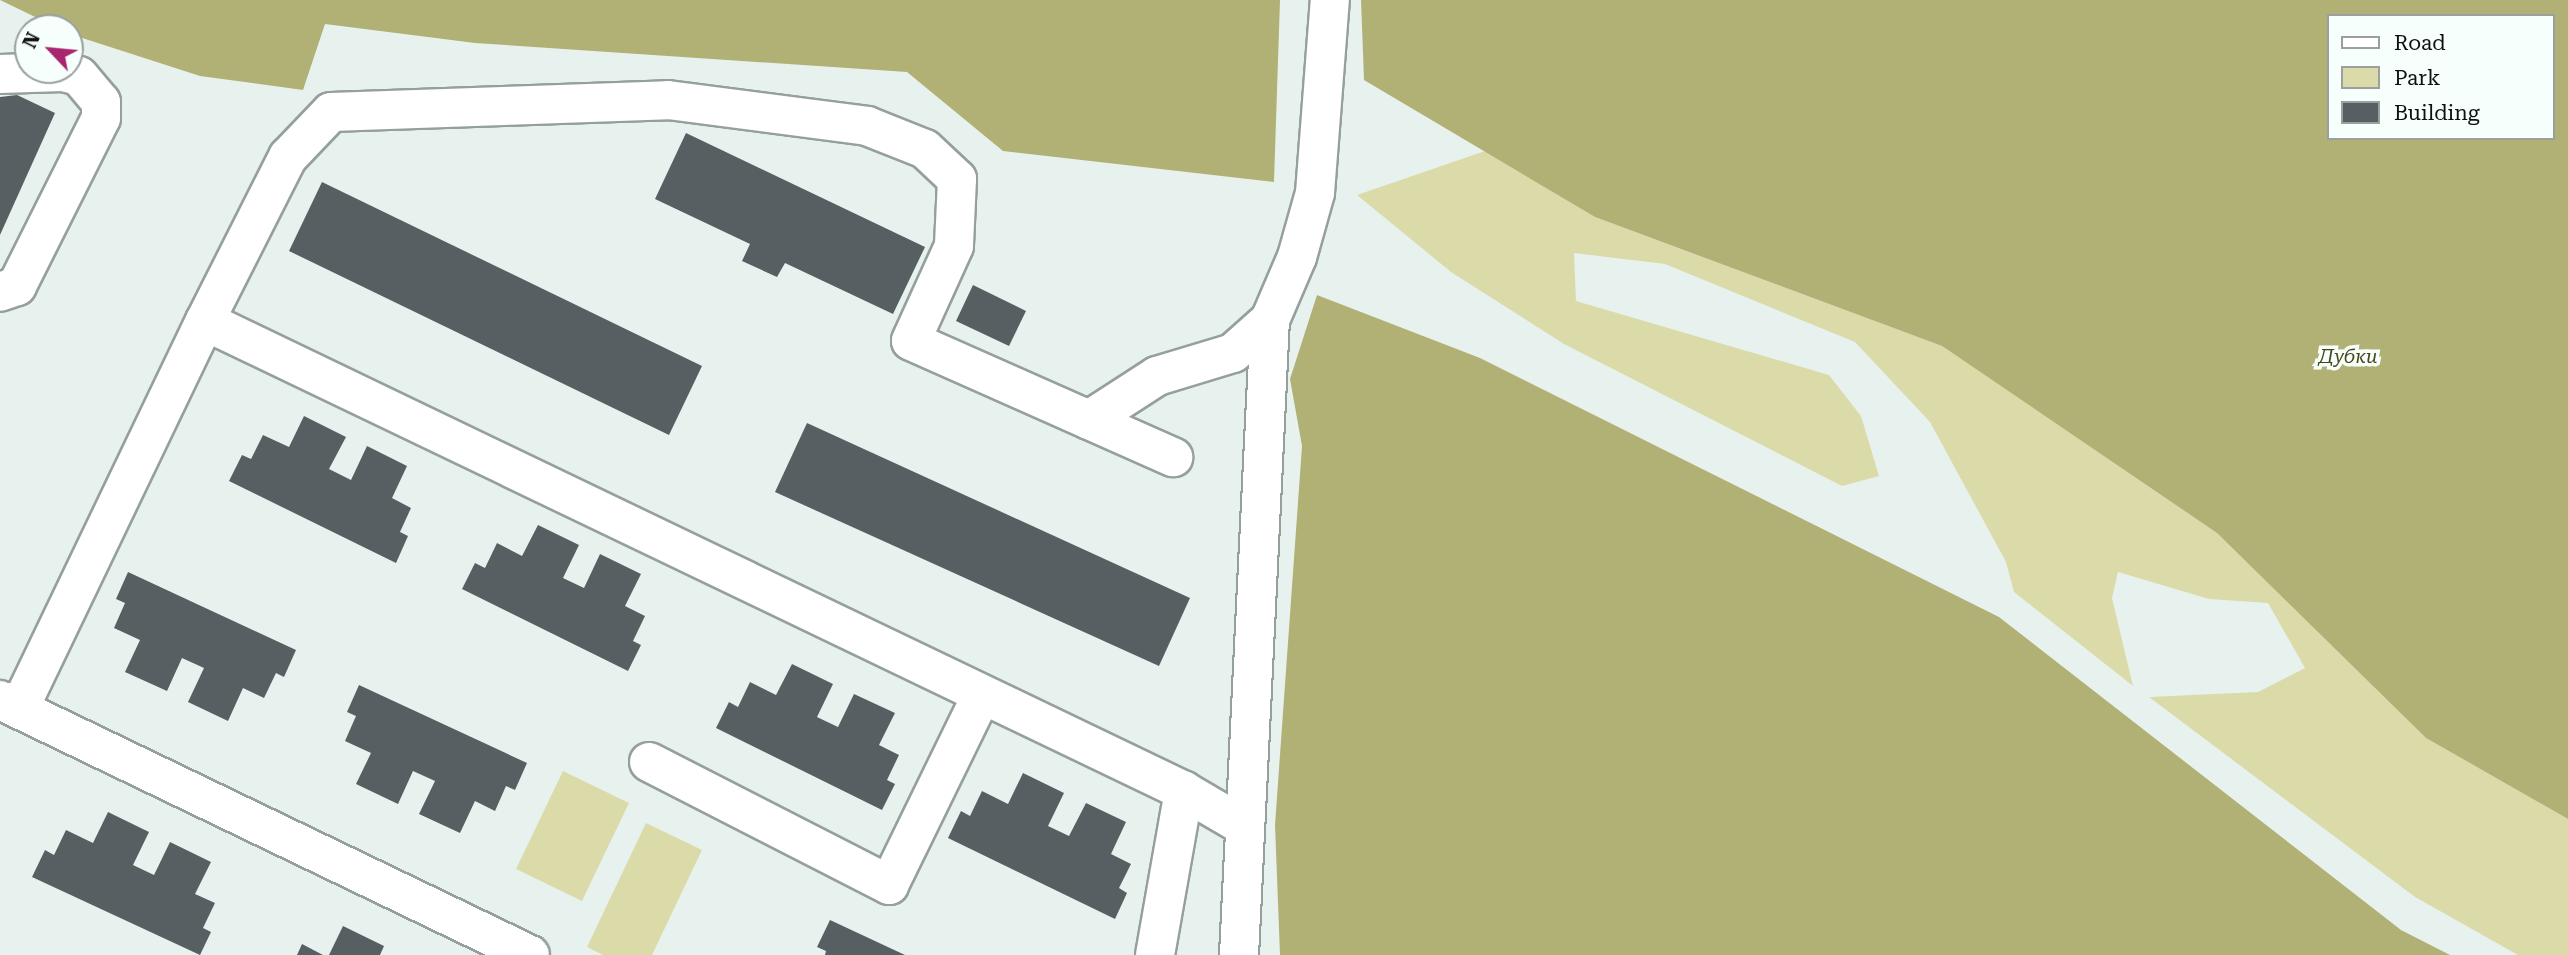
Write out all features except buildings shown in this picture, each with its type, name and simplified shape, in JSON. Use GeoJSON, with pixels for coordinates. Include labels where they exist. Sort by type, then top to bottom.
{"type":"FeatureCollection","features":[{"type":"Feature","properties":{"kind":"lane"},"geometry":{"type":"LineString","coordinates":[[1239,955],[1244,826],[1254,699],[1270,320],[1297,257],[1315,193],[1331,0]]}},
{"type":"Feature","properties":{"kind":"lane"},"geometry":{"type":"LineString","coordinates":[[0,74],[71,74],[93,89],[101,102],[101,118],[17,286],[0,292]]}},
{"type":"Feature","properties":{"kind":"lane"},"geometry":{"type":"LineString","coordinates":[[530,955],[9,705],[288,157],[331,112],[668,100],[867,126],[925,149],[957,179],[954,246],[911,341],[1173,457]]}},
{"type":"Feature","properties":{"kind":"lane"},"geometry":{"type":"LineString","coordinates":[[1089,420],[1157,376],[1233,353],[1270,320]]}},
{"type":"Feature","properties":{"kind":"lane"},"geometry":{"type":"LineString","coordinates":[[205,321],[1184,791],[1244,826]]}},
{"type":"Feature","properties":{"kind":"lane"},"geometry":{"type":"LineString","coordinates":[[649,762],[889,885],[982,694]]}},
{"type":"Feature","properties":{"kind":"lane"},"geometry":{"type":"LineString","coordinates":[[1155,955],[1184,791]]}},
{"type":"Feature","properties":{"kind":"green space"},"geometry":{"type":"Polygon","coordinates":[[[0,0],[1280,0],[1274,182],[1003,151],[907,72],[475,43],[325,24],[303,90],[200,76],[84,39],[84,14],[29,14],[0,0]]]}},
{"type":"Feature","properties":{"kind":"green space","name":"Дубки"},"geometry":{"type":"Polygon","coordinates":[[[1361,0],[2568,0],[2568,819],[2426,738],[2217,533],[1942,346],[1595,217],[1364,80],[1361,0]]]}},
{"type":"Feature","properties":{"kind":"green space"},"geometry":{"type":"Polygon","coordinates":[[[1485,151],[1595,217],[1942,346],[2217,533],[2426,738],[2568,819],[2568,955],[2518,955],[2415,897],[2149,697],[2258,692],[2305,668],[2268,603],[2209,599],[2118,572],[2112,598],[2133,686],[2014,592],[2006,562],[1930,422],[1855,342],[1665,264],[1574,253],[1576,301],[1829,375],[1861,416],[1879,476],[1842,486],[1564,344],[1451,272],[1357,195],[1485,151]]]}},
{"type":"Feature","properties":{"kind":"green space"},"geometry":{"type":"Polygon","coordinates":[[[1317,295],[1480,358],[1999,617],[2401,930],[2450,955],[1280,955],[1275,825],[1302,446],[1290,379],[1317,295]]]}},
{"type":"Feature","properties":{"kind":"green space"},"geometry":{"type":"Polygon","coordinates":[[[563,771],[629,803],[582,901],[516,869],[563,771]]]}},
{"type":"Feature","properties":{"kind":"green space"},"geometry":{"type":"Polygon","coordinates":[[[646,823],[702,850],[652,955],[603,955],[587,947],[646,823]]]}}]}
